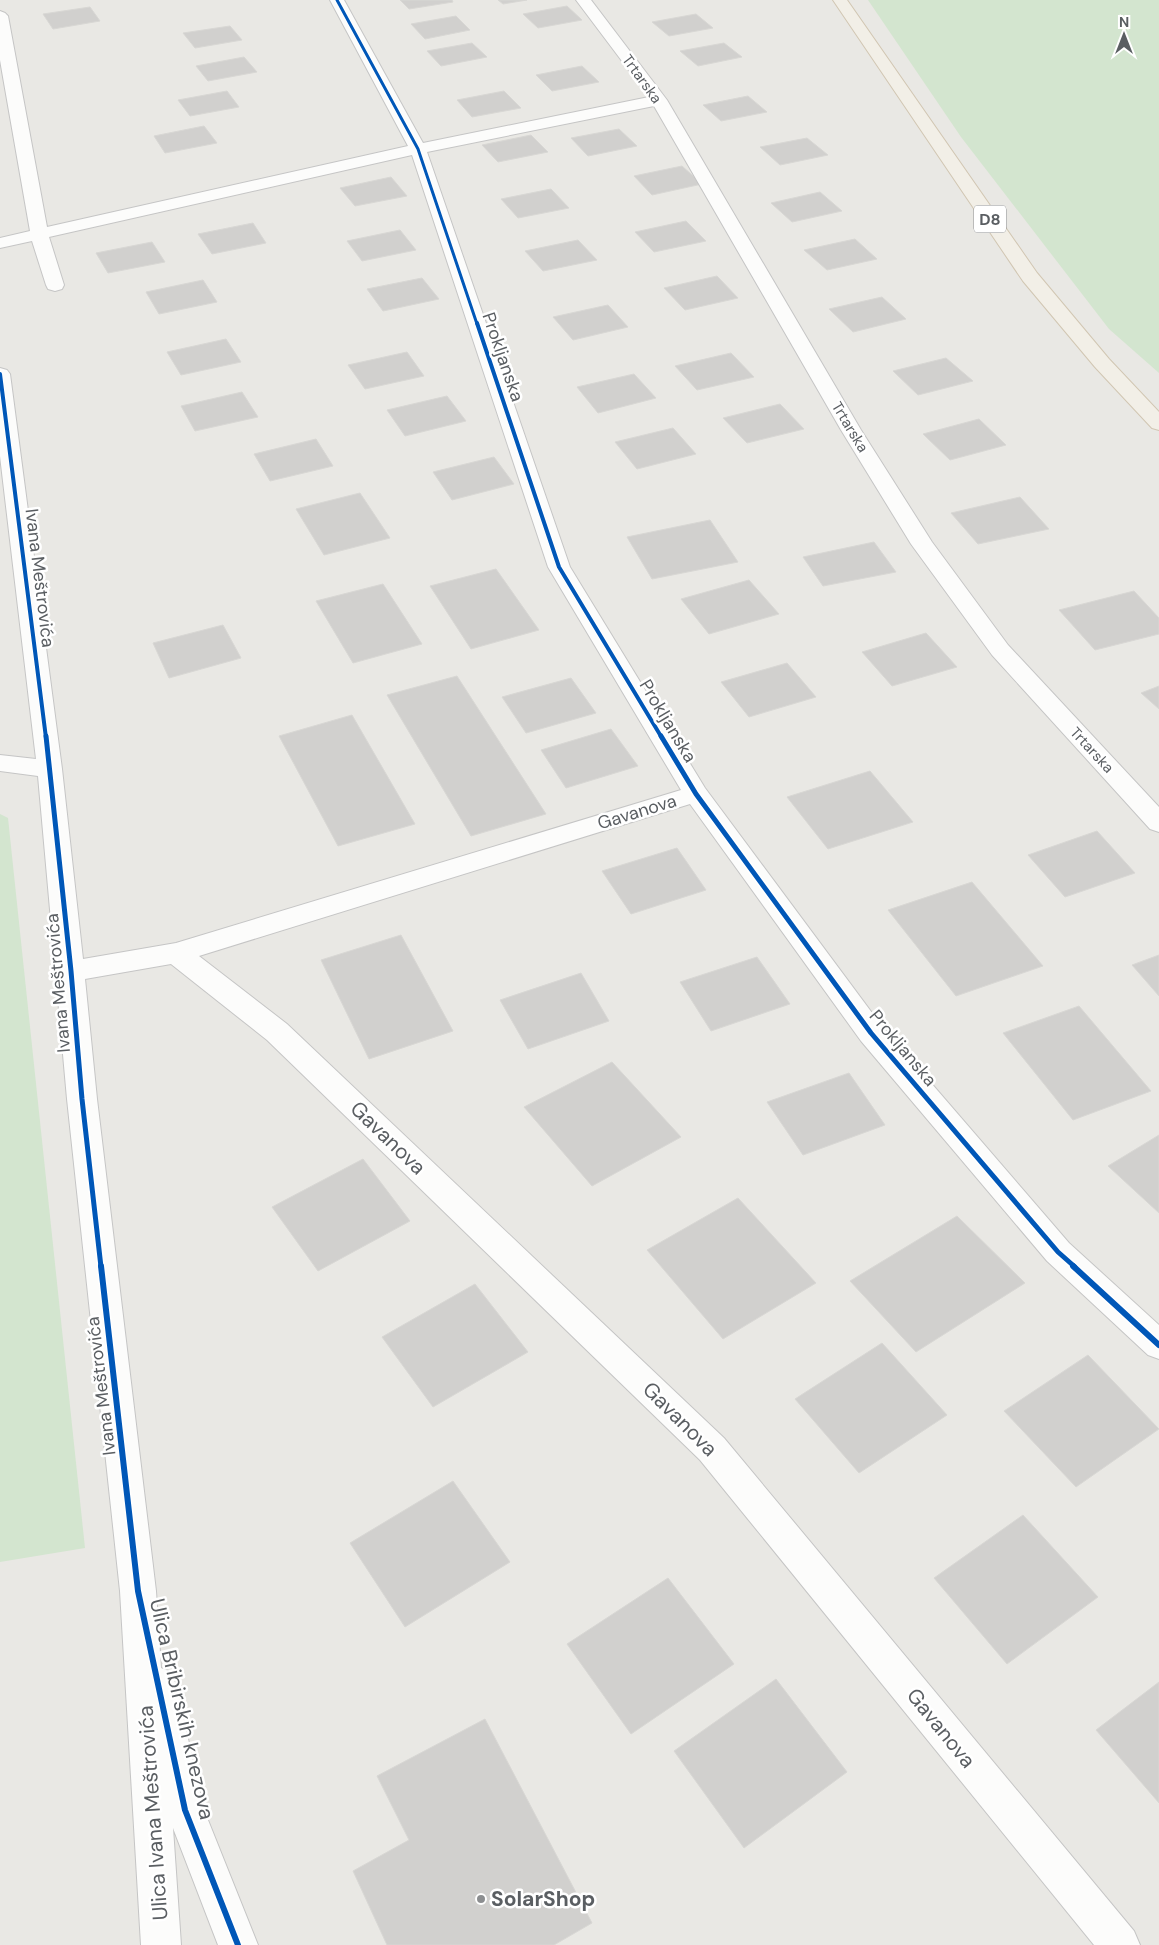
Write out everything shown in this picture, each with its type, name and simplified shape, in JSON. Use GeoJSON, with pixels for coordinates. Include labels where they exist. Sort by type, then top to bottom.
{"type":"FeatureCollection","features":[{"type":"Feature","properties":{"kind":"main road","name":"D8"},"geometry":{"type":"LineString","coordinates":[[840,0],[1030,277],[1102,363],[1159,424]]}},
{"type":"Feature","properties":{"kind":"street","name":"Prokljanska"},"geometry":{"type":"LineString","coordinates":[[338,0],[418,149],[559,567],[696,794],[870,1033],[1058,1252],[1159,1345]]}},
{"type":"Feature","properties":{"kind":"street","name":"Trtarska"},"geometry":{"type":"LineString","coordinates":[[583,0],[659,100],[851,430],[922,544],[1000,650],[1159,823]]}},
{"type":"Feature","properties":{"kind":"street"},"geometry":{"type":"LineString","coordinates":[[0,16],[39,234],[55,285]]}},
{"type":"Feature","properties":{"kind":"street"},"geometry":{"type":"LineString","coordinates":[[0,243],[418,149],[659,100]]}},
{"type":"Feature","properties":{"kind":"street","name":"Ivana Meštrovića"},"geometry":{"type":"LineString","coordinates":[[0,374],[50,769],[82,1099],[138,1591]]}},
{"type":"Feature","properties":{"kind":"street"},"geometry":{"type":"LineString","coordinates":[[0,763],[50,769]]}},
{"type":"Feature","properties":{"kind":"street","name":"Gavanova"},"geometry":{"type":"LineString","coordinates":[[71,971],[176,953],[696,794]]}},
{"type":"Feature","properties":{"kind":"street","name":"Gavanova"},"geometry":{"type":"LineString","coordinates":[[176,953],[277,1032],[712,1449],[1120,1945]]}},
{"type":"Feature","properties":{"kind":"street","name":"Ulica Ivana Meštrovića"},"geometry":{"type":"LineString","coordinates":[[138,1591],[161,1945]]}},
{"type":"Feature","properties":{"kind":"street","name":"Ulica Bribirskih knezova"},"geometry":{"type":"LineString","coordinates":[[138,1591],[185,1810],[238,1945]]}},
{"type":"Feature","properties":{"kind":"green space"},"geometry":{"type":"Polygon","coordinates":[[[868,0],[1159,0],[1159,373],[1109,329],[961,137],[868,0]]]}},
{"type":"Feature","properties":{"kind":"green space"},"geometry":{"type":"Polygon","coordinates":[[[0,814],[8,818],[85,1548],[0,1562],[0,814]]]}},
{"type":"Feature","properties":{"kind":"building"},"geometry":{"type":"Polygon","coordinates":[[[400,0],[452,0],[453,2],[409,9],[400,0]]]}},
{"type":"Feature","properties":{"kind":"building"},"geometry":{"type":"Polygon","coordinates":[[[498,0],[527,0],[503,4],[498,0]]]}},
{"type":"Feature","properties":{"kind":"building"},"geometry":{"type":"Polygon","coordinates":[[[567,6],[582,20],[538,28],[523,14],[567,6]]]}},
{"type":"Feature","properties":{"kind":"building"},"geometry":{"type":"Polygon","coordinates":[[[90,7],[100,21],[53,29],[43,14],[90,7]]]}},
{"type":"Feature","properties":{"kind":"building"},"geometry":{"type":"Polygon","coordinates":[[[696,14],[713,28],[669,36],[652,22],[696,14]]]}},
{"type":"Feature","properties":{"kind":"building"},"geometry":{"type":"Polygon","coordinates":[[[456,16],[470,30],[425,39],[411,24],[456,16]]]}},
{"type":"Feature","properties":{"kind":"building"},"geometry":{"type":"Polygon","coordinates":[[[230,26],[242,40],[195,48],[183,33],[230,26]]]}},
{"type":"Feature","properties":{"kind":"building"},"geometry":{"type":"Polygon","coordinates":[[[472,43],[487,57],[441,66],[427,51],[472,43]]]}},
{"type":"Feature","properties":{"kind":"building"},"geometry":{"type":"Polygon","coordinates":[[[724,43],[742,57],[698,66],[680,51],[724,43]]]}},
{"type":"Feature","properties":{"kind":"building"},"geometry":{"type":"Polygon","coordinates":[[[244,57],[257,72],[208,81],[196,66],[244,57]]]}},
{"type":"Feature","properties":{"kind":"building"},"geometry":{"type":"Polygon","coordinates":[[[582,66],[599,82],[552,91],[536,75],[582,66]]]}},
{"type":"Feature","properties":{"kind":"building"},"geometry":{"type":"Polygon","coordinates":[[[227,91],[239,107],[190,116],[178,100],[227,91]]]}},
{"type":"Feature","properties":{"kind":"building"},"geometry":{"type":"Polygon","coordinates":[[[504,91],[521,108],[472,117],[457,100],[504,91]]]}},
{"type":"Feature","properties":{"kind":"building"},"geometry":{"type":"Polygon","coordinates":[[[748,96],[767,112],[721,121],[703,105],[748,96]]]}},
{"type":"Feature","properties":{"kind":"building"},"geometry":{"type":"Polygon","coordinates":[[[204,126],[217,143],[165,153],[154,136],[204,126]]]}},
{"type":"Feature","properties":{"kind":"building"},"geometry":{"type":"Polygon","coordinates":[[[619,129],[637,146],[588,156],[571,138],[619,129]]]}},
{"type":"Feature","properties":{"kind":"building"},"geometry":{"type":"Polygon","coordinates":[[[531,135],[548,152],[498,162],[482,145],[531,135]]]}},
{"type":"Feature","properties":{"kind":"building"},"geometry":{"type":"Polygon","coordinates":[[[807,138],[828,155],[780,165],[760,147],[807,138]]]}},
{"type":"Feature","properties":{"kind":"building"},"geometry":{"type":"Polygon","coordinates":[[[682,166],[702,184],[652,195],[634,176],[682,166]]]}},
{"type":"Feature","properties":{"kind":"building"},"geometry":{"type":"Polygon","coordinates":[[[391,177],[407,196],[355,206],[340,188],[391,177]]]}},
{"type":"Feature","properties":{"kind":"building"},"geometry":{"type":"Polygon","coordinates":[[[551,189],[569,208],[518,218],[501,199],[551,189]]]}},
{"type":"Feature","properties":{"kind":"building"},"geometry":{"type":"Polygon","coordinates":[[[820,192],[842,211],[792,222],[771,203],[820,192]]]}},
{"type":"Feature","properties":{"kind":"building"},"geometry":{"type":"Polygon","coordinates":[[[686,221],[706,241],[654,252],[635,232],[686,221]]]}},
{"type":"Feature","properties":{"kind":"building"},"geometry":{"type":"Polygon","coordinates":[[[253,223],[266,243],[212,254],[198,234],[253,223]]]}},
{"type":"Feature","properties":{"kind":"building"},"geometry":{"type":"Polygon","coordinates":[[[400,230],[416,250],[362,261],[347,241],[400,230]]]}},
{"type":"Feature","properties":{"kind":"building"},"geometry":{"type":"Polygon","coordinates":[[[855,239],[877,259],[827,270],[804,250],[855,239]]]}},
{"type":"Feature","properties":{"kind":"building"},"geometry":{"type":"Polygon","coordinates":[[[578,240],[597,260],[543,271],[525,251],[578,240]]]}},
{"type":"Feature","properties":{"kind":"building"},"geometry":{"type":"Polygon","coordinates":[[[152,242],[165,262],[108,273],[96,253],[152,242]]]}},
{"type":"Feature","properties":{"kind":"building"},"geometry":{"type":"Polygon","coordinates":[[[717,276],[738,298],[685,310],[664,288],[717,276]]]}},
{"type":"Feature","properties":{"kind":"building"},"geometry":{"type":"Polygon","coordinates":[[[422,278],[439,299],[383,311],[367,289],[422,278]]]}},
{"type":"Feature","properties":{"kind":"building"},"geometry":{"type":"Polygon","coordinates":[[[203,280],[217,302],[159,314],[146,292],[203,280]]]}},
{"type":"Feature","properties":{"kind":"building"},"geometry":{"type":"Polygon","coordinates":[[[882,297],[906,319],[853,332],[829,309],[882,297]]]}},
{"type":"Feature","properties":{"kind":"building"},"geometry":{"type":"Polygon","coordinates":[[[608,305],[628,327],[573,340],[553,317],[608,305]]]}},
{"type":"Feature","properties":{"kind":"building"},"geometry":{"type":"Polygon","coordinates":[[[226,339],[241,362],[181,375],[167,352],[226,339]]]}},
{"type":"Feature","properties":{"kind":"building"},"geometry":{"type":"Polygon","coordinates":[[[407,352],[424,376],[365,389],[348,365],[407,352]]]}},
{"type":"Feature","properties":{"kind":"building"},"geometry":{"type":"Polygon","coordinates":[[[731,353],[754,377],[697,390],[675,366],[731,353]]]}},
{"type":"Feature","properties":{"kind":"building"},"geometry":{"type":"Polygon","coordinates":[[[946,358],[973,381],[918,395],[893,371],[946,358]]]}},
{"type":"Feature","properties":{"kind":"building"},"geometry":{"type":"Polygon","coordinates":[[[634,374],[656,398],[598,413],[577,387],[634,374]]]}},
{"type":"Feature","properties":{"kind":"building"},"geometry":{"type":"Polygon","coordinates":[[[242,392],[258,417],[195,431],[181,406],[242,392]]]}},
{"type":"Feature","properties":{"kind":"building"},"geometry":{"type":"Polygon","coordinates":[[[447,396],[466,421],[405,436],[387,410],[447,396]]]}},
{"type":"Feature","properties":{"kind":"building"},"geometry":{"type":"Polygon","coordinates":[[[780,404],[804,429],[747,443],[723,418],[780,404]]]}},
{"type":"Feature","properties":{"kind":"building"},"geometry":{"type":"Polygon","coordinates":[[[979,419],[1006,445],[950,460],[923,434],[979,419]]]}},
{"type":"Feature","properties":{"kind":"building"},"geometry":{"type":"Polygon","coordinates":[[[673,428],[696,454],[637,469],[615,442],[673,428]]]}},
{"type":"Feature","properties":{"kind":"building"},"geometry":{"type":"Polygon","coordinates":[[[316,439],[333,466],[270,481],[254,454],[316,439]]]}},
{"type":"Feature","properties":{"kind":"building"},"geometry":{"type":"Polygon","coordinates":[[[494,457],[514,484],[452,500],[433,472],[494,457]]]}},
{"type":"Feature","properties":{"kind":"building"},"geometry":{"type":"Polygon","coordinates":[[[360,493],[390,538],[324,555],[296,509],[360,493]]]}},
{"type":"Feature","properties":{"kind":"building"},"geometry":{"type":"Polygon","coordinates":[[[1020,497],[1049,529],[978,544],[951,513],[1020,497]]]}},
{"type":"Feature","properties":{"kind":"building"},"geometry":{"type":"Polygon","coordinates":[[[710,520],[738,562],[652,579],[627,537],[710,520]]]}},
{"type":"Feature","properties":{"kind":"building"},"geometry":{"type":"Polygon","coordinates":[[[874,542],[896,572],[823,586],[803,557],[874,542]]]}},
{"type":"Feature","properties":{"kind":"building"},"geometry":{"type":"Polygon","coordinates":[[[496,569],[539,630],[471,649],[430,586],[496,569]]]}},
{"type":"Feature","properties":{"kind":"building"},"geometry":{"type":"Polygon","coordinates":[[[749,580],[779,614],[709,634],[681,599],[749,580]]]}},
{"type":"Feature","properties":{"kind":"building"},"geometry":{"type":"Polygon","coordinates":[[[383,584],[422,644],[353,663],[316,601],[383,584]]]}},
{"type":"Feature","properties":{"kind":"building"},"geometry":{"type":"Polygon","coordinates":[[[1134,591],[1159,618],[1159,634],[1095,650],[1059,610],[1134,591]]]}},
{"type":"Feature","properties":{"kind":"building"},"geometry":{"type":"Polygon","coordinates":[[[223,625],[241,658],[169,678],[153,643],[223,625]]]}},
{"type":"Feature","properties":{"kind":"building"},"geometry":{"type":"Polygon","coordinates":[[[926,633],[957,667],[892,686],[862,652],[926,633]]]}},
{"type":"Feature","properties":{"kind":"building"},"geometry":{"type":"Polygon","coordinates":[[[787,663],[816,697],[749,717],[721,682],[787,663]]]}},
{"type":"Feature","properties":{"kind":"building"},"geometry":{"type":"Polygon","coordinates":[[[457,676],[546,814],[471,836],[387,695],[457,676]]]}},
{"type":"Feature","properties":{"kind":"building"},"geometry":{"type":"Polygon","coordinates":[[[571,678],[596,713],[526,733],[502,697],[571,678]]]}},
{"type":"Feature","properties":{"kind":"building"},"geometry":{"type":"Polygon","coordinates":[[[1159,686],[1159,709],[1141,693],[1159,686]]]}},
{"type":"Feature","properties":{"kind":"building"},"geometry":{"type":"Polygon","coordinates":[[[352,715],[415,824],[338,846],[279,736],[352,715]]]}},
{"type":"Feature","properties":{"kind":"building"},"geometry":{"type":"Polygon","coordinates":[[[611,729],[638,766],[566,788],[541,750],[611,729]]]}},
{"type":"Feature","properties":{"kind":"building"},"geometry":{"type":"Polygon","coordinates":[[[870,771],[913,822],[828,849],[787,797],[870,771]]]}},
{"type":"Feature","properties":{"kind":"building"},"geometry":{"type":"Polygon","coordinates":[[[1097,831],[1135,873],[1065,897],[1028,855],[1097,831]]]}},
{"type":"Feature","properties":{"kind":"building"},"geometry":{"type":"Polygon","coordinates":[[[677,848],[706,890],[631,914],[602,871],[677,848]]]}},
{"type":"Feature","properties":{"kind":"building"},"geometry":{"type":"Polygon","coordinates":[[[972,882],[1043,966],[956,996],[888,910],[972,882]]]}},
{"type":"Feature","properties":{"kind":"building"},"geometry":{"type":"Polygon","coordinates":[[[401,935],[453,1031],[369,1059],[321,960],[401,935]]]}},
{"type":"Feature","properties":{"kind":"building"},"geometry":{"type":"Polygon","coordinates":[[[1159,955],[1159,996],[1132,965],[1159,955]]]}},
{"type":"Feature","properties":{"kind":"building"},"geometry":{"type":"Polygon","coordinates":[[[757,957],[790,1004],[711,1031],[680,982],[757,957]]]}},
{"type":"Feature","properties":{"kind":"building"},"geometry":{"type":"Polygon","coordinates":[[[581,973],[609,1021],[528,1049],[500,1000],[581,973]]]}},
{"type":"Feature","properties":{"kind":"building"},"geometry":{"type":"Polygon","coordinates":[[[1079,1006],[1151,1091],[1073,1120],[1003,1033],[1079,1006]]]}},
{"type":"Feature","properties":{"kind":"building"},"geometry":{"type":"Polygon","coordinates":[[[612,1062],[681,1137],[592,1186],[524,1107],[612,1062]]]}},
{"type":"Feature","properties":{"kind":"building"},"geometry":{"type":"Polygon","coordinates":[[[849,1073],[885,1125],[803,1155],[767,1102],[849,1073]]]}},
{"type":"Feature","properties":{"kind":"building"},"geometry":{"type":"Polygon","coordinates":[[[1159,1135],[1159,1213],[1108,1166],[1159,1135]]]}},
{"type":"Feature","properties":{"kind":"building"},"geometry":{"type":"Polygon","coordinates":[[[363,1159],[410,1221],[318,1271],[272,1207],[363,1159]]]}},
{"type":"Feature","properties":{"kind":"building"},"geometry":{"type":"Polygon","coordinates":[[[738,1198],[816,1283],[723,1339],[647,1250],[738,1198]]]}},
{"type":"Feature","properties":{"kind":"building"},"geometry":{"type":"Polygon","coordinates":[[[957,1216],[1025,1283],[916,1352],[850,1281],[957,1216]]]}},
{"type":"Feature","properties":{"kind":"building"},"geometry":{"type":"Polygon","coordinates":[[[475,1284],[528,1352],[433,1407],[382,1337],[475,1284]]]}},
{"type":"Feature","properties":{"kind":"building"},"geometry":{"type":"Polygon","coordinates":[[[882,1343],[947,1415],[859,1473],[795,1399],[882,1343]]]}},
{"type":"Feature","properties":{"kind":"building"},"geometry":{"type":"Polygon","coordinates":[[[1088,1355],[1159,1429],[1076,1487],[1004,1411],[1088,1355]]]}},
{"type":"Feature","properties":{"kind":"building"},"geometry":{"type":"Polygon","coordinates":[[[453,1481],[510,1562],[405,1627],[350,1543],[453,1481]]]}},
{"type":"Feature","properties":{"kind":"building"},"geometry":{"type":"Polygon","coordinates":[[[1023,1515],[1098,1597],[1007,1664],[934,1578],[1023,1515]]]}},
{"type":"Feature","properties":{"kind":"building"},"geometry":{"type":"Polygon","coordinates":[[[668,1578],[734,1664],[631,1734],[567,1644],[668,1578]]]}},
{"type":"Feature","properties":{"kind":"building"},"geometry":{"type":"Polygon","coordinates":[[[776,1679],[847,1772],[744,1848],[674,1751],[776,1679]]]}},
{"type":"Feature","properties":{"kind":"building"},"geometry":{"type":"Polygon","coordinates":[[[1159,1682],[1159,1803],[1096,1730],[1159,1682]]]}},
{"type":"Feature","properties":{"kind":"building"},"geometry":{"type":"Polygon","coordinates":[[[485,1719],[592,1923],[554,1945],[387,1945],[353,1871],[409,1840],[377,1776],[485,1719]]]}},
{"type":"Feature","properties":{"kind":"cycle path"},"geometry":{"type":"LineString","coordinates":[[337,0],[418,149],[559,567],[696,794],[871,1033],[1058,1252],[1159,1345]]}},
{"type":"Feature","properties":{"kind":"cycle path"},"geometry":{"type":"LineString","coordinates":[[0,374],[50,769],[82,1099],[138,1591],[185,1810],[238,1945]]}},
{"type":"Feature","properties":{"kind":"place","name":"SolarShop"},"geometry":{"type":"Point","coordinates":[481,1899]}}]}
